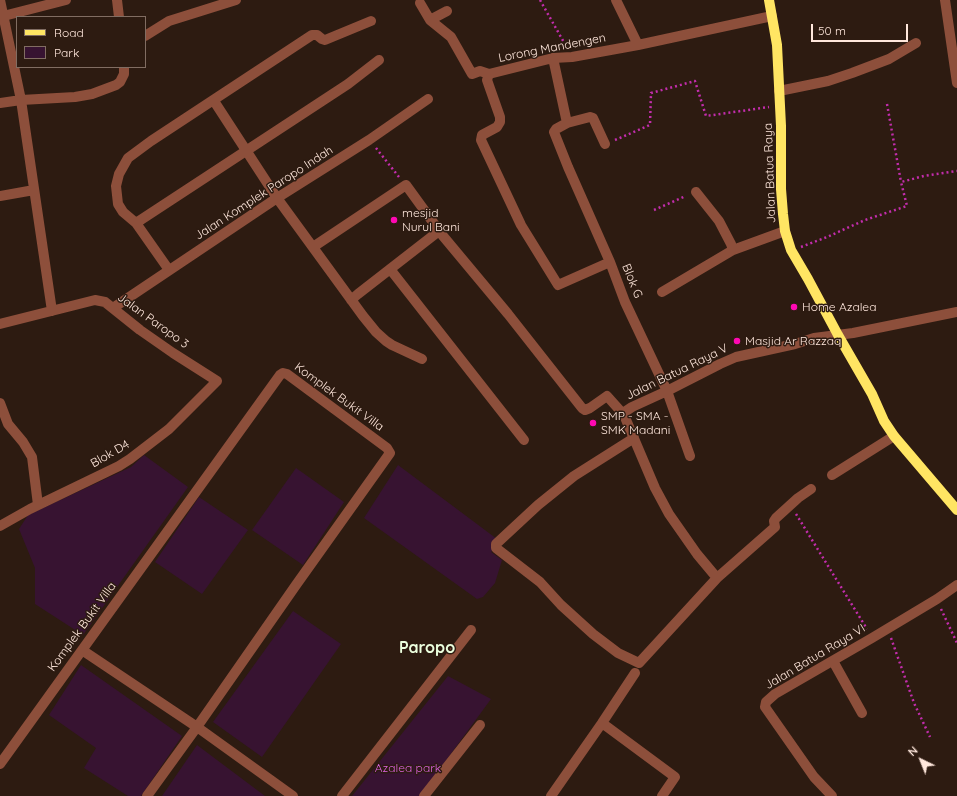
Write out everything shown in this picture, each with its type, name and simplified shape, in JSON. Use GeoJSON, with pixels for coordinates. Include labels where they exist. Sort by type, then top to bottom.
{"type":"FeatureCollection","features":[{"type":"Feature","properties":{"kind":"main road","name":"Jalan Batua Raya"},"geometry":{"type":"LineString","coordinates":[[769,0],[777,45],[780,106],[781,189],[785,231],[791,250],[872,394],[884,421],[894,436],[957,510]]}},
{"type":"Feature","properties":{"kind":"street"},"geometry":{"type":"LineString","coordinates":[[0,0],[1,16],[21,100],[52,311]]}},
{"type":"Feature","properties":{"kind":"street"},"geometry":{"type":"LineString","coordinates":[[1,16],[66,0]]}},
{"type":"Feature","properties":{"kind":"street"},"geometry":{"type":"LineString","coordinates":[[117,0],[119,16]]}},
{"type":"Feature","properties":{"kind":"street"},"geometry":{"type":"LineString","coordinates":[[146,35],[169,21],[236,0]]}},
{"type":"Feature","properties":{"kind":"street"},"geometry":{"type":"LineString","coordinates":[[616,0],[638,45]]}},
{"type":"Feature","properties":{"kind":"street"},"geometry":{"type":"LineString","coordinates":[[945,0],[953,32],[957,83]]}},
{"type":"Feature","properties":{"kind":"street"},"geometry":{"type":"LineString","coordinates":[[420,3],[430,20],[451,37],[472,74],[480,71],[489,74]]}},
{"type":"Feature","properties":{"kind":"street"},"geometry":{"type":"LineString","coordinates":[[430,20],[447,11]]}},
{"type":"Feature","properties":{"kind":"street","name":"Lorong Mandengen"},"geometry":{"type":"LineString","coordinates":[[610,262],[558,285],[521,225],[481,140],[482,136],[497,127],[500,122],[500,117],[487,80],[489,74],[553,58],[572,57],[638,45],[772,16]]}},
{"type":"Feature","properties":{"kind":"street"},"geometry":{"type":"LineString","coordinates":[[169,270],[136,222],[123,212],[118,204],[116,186],[122,167],[128,158],[312,35],[317,35],[325,40],[371,21]]}},
{"type":"Feature","properties":{"kind":"street"},"geometry":{"type":"LineString","coordinates":[[779,91],[828,81],[852,74],[889,59],[916,43]]}},
{"type":"Feature","properties":{"kind":"street"},"geometry":{"type":"LineString","coordinates":[[553,58],[567,123],[592,117],[605,144]]}},
{"type":"Feature","properties":{"kind":"street"},"geometry":{"type":"LineString","coordinates":[[136,222],[348,84],[379,60]]}},
{"type":"Feature","properties":{"kind":"street"},"geometry":{"type":"LineString","coordinates":[[0,103],[21,100],[75,97],[92,94],[120,82],[124,74],[124,68]]}},
{"type":"Feature","properties":{"kind":"street","name":"Jalan Komplek Paropo Indah"},"geometry":{"type":"LineString","coordinates":[[113,308],[277,198],[369,140],[428,99]]}},
{"type":"Feature","properties":{"kind":"street"},"geometry":{"type":"LineString","coordinates":[[214,100],[277,198],[376,332],[392,345],[422,359]]}},
{"type":"Feature","properties":{"kind":"street","name":"Blok G"},"geometry":{"type":"LineString","coordinates":[[567,123],[556,129],[554,132],[555,136],[610,262],[627,306],[667,391],[690,456]]}},
{"type":"Feature","properties":{"kind":"street"},"geometry":{"type":"LineString","coordinates":[[313,247],[406,185],[439,231],[508,314],[582,408],[585,410],[590,408],[607,396],[624,415],[654,488],[668,514],[697,554],[717,578]]}},
{"type":"Feature","properties":{"kind":"street"},"geometry":{"type":"LineString","coordinates":[[0,196],[34,190]]}},
{"type":"Feature","properties":{"kind":"street"},"geometry":{"type":"LineString","coordinates":[[696,192],[719,221],[733,250]]}},
{"type":"Feature","properties":{"kind":"street"},"geometry":{"type":"LineString","coordinates":[[352,300],[439,231]]}},
{"type":"Feature","properties":{"kind":"street"},"geometry":{"type":"LineString","coordinates":[[662,292],[733,250],[785,231]]}},
{"type":"Feature","properties":{"kind":"street"},"geometry":{"type":"LineString","coordinates":[[390,269],[524,440]]}},
{"type":"Feature","properties":{"kind":"street","name":"Jalan Paropo 3"},"geometry":{"type":"LineString","coordinates":[[0,324],[95,300],[105,302],[140,330],[173,353],[217,380]]}},
{"type":"Feature","properties":{"kind":"street","name":"Jalan Batua Raya V"},"geometry":{"type":"LineString","coordinates":[[624,415],[626,411],[632,407],[736,357],[795,344],[814,338],[864,331],[957,312]]}},
{"type":"Feature","properties":{"kind":"street","name":"Komplek Bukit Villa"},"geometry":{"type":"LineString","coordinates":[[0,764],[280,375],[283,373],[287,374],[388,448],[390,453],[147,796]]}},
{"type":"Feature","properties":{"kind":"street","name":"Blok D4"},"geometry":{"type":"LineString","coordinates":[[0,526],[38,505],[119,466],[130,459],[169,429],[217,380]]}},
{"type":"Feature","properties":{"kind":"street"},"geometry":{"type":"LineString","coordinates":[[0,403],[8,424],[23,442],[32,457],[38,505]]}},
{"type":"Feature","properties":{"kind":"street"},"geometry":{"type":"LineString","coordinates":[[832,475],[894,436]]}},
{"type":"Feature","properties":{"kind":"street"},"geometry":{"type":"LineString","coordinates":[[634,438],[574,476],[538,505],[496,544],[496,548],[540,582],[561,605],[593,634],[618,653],[639,663],[717,578],[775,526],[774,521],[776,518],[811,489]]}},
{"type":"Feature","properties":{"kind":"street","name":"Jalan Batua Raya VI"},"geometry":{"type":"LineString","coordinates":[[832,796],[814,777],[765,707],[766,702],[775,694],[872,638],[957,586]]}},
{"type":"Feature","properties":{"kind":"street"},"geometry":{"type":"LineString","coordinates":[[342,796],[471,630]]}},
{"type":"Feature","properties":{"kind":"street"},"geometry":{"type":"LineString","coordinates":[[82,650],[197,727],[293,796]]}},
{"type":"Feature","properties":{"kind":"street"},"geometry":{"type":"LineString","coordinates":[[833,661],[862,713]]}},
{"type":"Feature","properties":{"kind":"street"},"geometry":{"type":"LineString","coordinates":[[551,796],[635,673]]}},
{"type":"Feature","properties":{"kind":"street"},"geometry":{"type":"LineString","coordinates":[[602,723],[675,778],[662,796]]}},
{"type":"Feature","properties":{"kind":"street"},"geometry":{"type":"LineString","coordinates":[[424,796],[480,725]]}},
{"type":"Feature","properties":{"kind":"path"},"geometry":{"type":"LineString","coordinates":[[540,0],[572,57]]}},
{"type":"Feature","properties":{"kind":"path"},"geometry":{"type":"LineString","coordinates":[[605,144],[650,125],[651,93],[696,81],[706,116],[780,106]]}},
{"type":"Feature","properties":{"kind":"path"},"geometry":{"type":"LineString","coordinates":[[791,250],[828,237],[864,220],[907,206],[900,182],[887,104]]}},
{"type":"Feature","properties":{"kind":"path"},"geometry":{"type":"LineString","coordinates":[[369,140],[406,185]]}},
{"type":"Feature","properties":{"kind":"path"},"geometry":{"type":"LineString","coordinates":[[900,182],[924,176],[957,171]]}},
{"type":"Feature","properties":{"kind":"path"},"geometry":{"type":"LineString","coordinates":[[654,210],[696,192]]}},
{"type":"Feature","properties":{"kind":"path"},"geometry":{"type":"LineString","coordinates":[[790,505],[872,638]]}},
{"type":"Feature","properties":{"kind":"path"},"geometry":{"type":"LineString","coordinates":[[937,599],[957,643]]}},
{"type":"Feature","properties":{"kind":"path"},"geometry":{"type":"LineString","coordinates":[[887,628],[914,703],[930,737]]}},
{"type":"Feature","properties":{"kind":"green space"},"geometry":{"type":"Polygon","coordinates":[[[144,455],[188,487],[83,635],[35,604],[35,568],[19,529],[28,515],[131,467],[144,455]]]}},
{"type":"Feature","properties":{"kind":"green space"},"geometry":{"type":"Polygon","coordinates":[[[398,465],[501,542],[491,552],[502,560],[495,583],[483,597],[477,599],[364,518],[398,465]]]}},
{"type":"Feature","properties":{"kind":"green space"},"geometry":{"type":"Polygon","coordinates":[[[296,468],[344,502],[303,565],[252,530],[296,468]]]}},
{"type":"Feature","properties":{"kind":"green space"},"geometry":{"type":"Polygon","coordinates":[[[199,497],[248,530],[202,594],[155,562],[199,497]]]}},
{"type":"Feature","properties":{"kind":"green space"},"geometry":{"type":"Polygon","coordinates":[[[293,611],[341,644],[262,757],[213,722],[293,611]]]}},
{"type":"Feature","properties":{"kind":"green space"},"geometry":{"type":"Polygon","coordinates":[[[81,665],[182,736],[141,796],[128,796],[84,768],[96,748],[49,715],[81,665]]]}},
{"type":"Feature","properties":{"kind":"green space","name":"Azalea park"},"geometry":{"type":"Polygon","coordinates":[[[448,676],[491,699],[420,796],[352,796],[448,676]]]}},
{"type":"Feature","properties":{"kind":"green space"},"geometry":{"type":"Polygon","coordinates":[[[197,745],[265,796],[162,796],[197,745]]]}},
{"type":"Feature","properties":{"kind":"place","name":"mesjid Nurul Bani"},"geometry":{"type":"Point","coordinates":[394,220]}},
{"type":"Feature","properties":{"kind":"place","name":"Home Azalea"},"geometry":{"type":"Point","coordinates":[794,307]}},
{"type":"Feature","properties":{"kind":"place","name":"Masjid Ar Razzaq"},"geometry":{"type":"Point","coordinates":[737,341]}},
{"type":"Feature","properties":{"kind":"place","name":"SMP - SMA - SMK Madani"},"geometry":{"type":"Point","coordinates":[593,423]}},
{"type":"Feature","properties":{"kind":"district","name":"Paropo"},"geometry":{"type":"Point","coordinates":[427,648]}}]}
